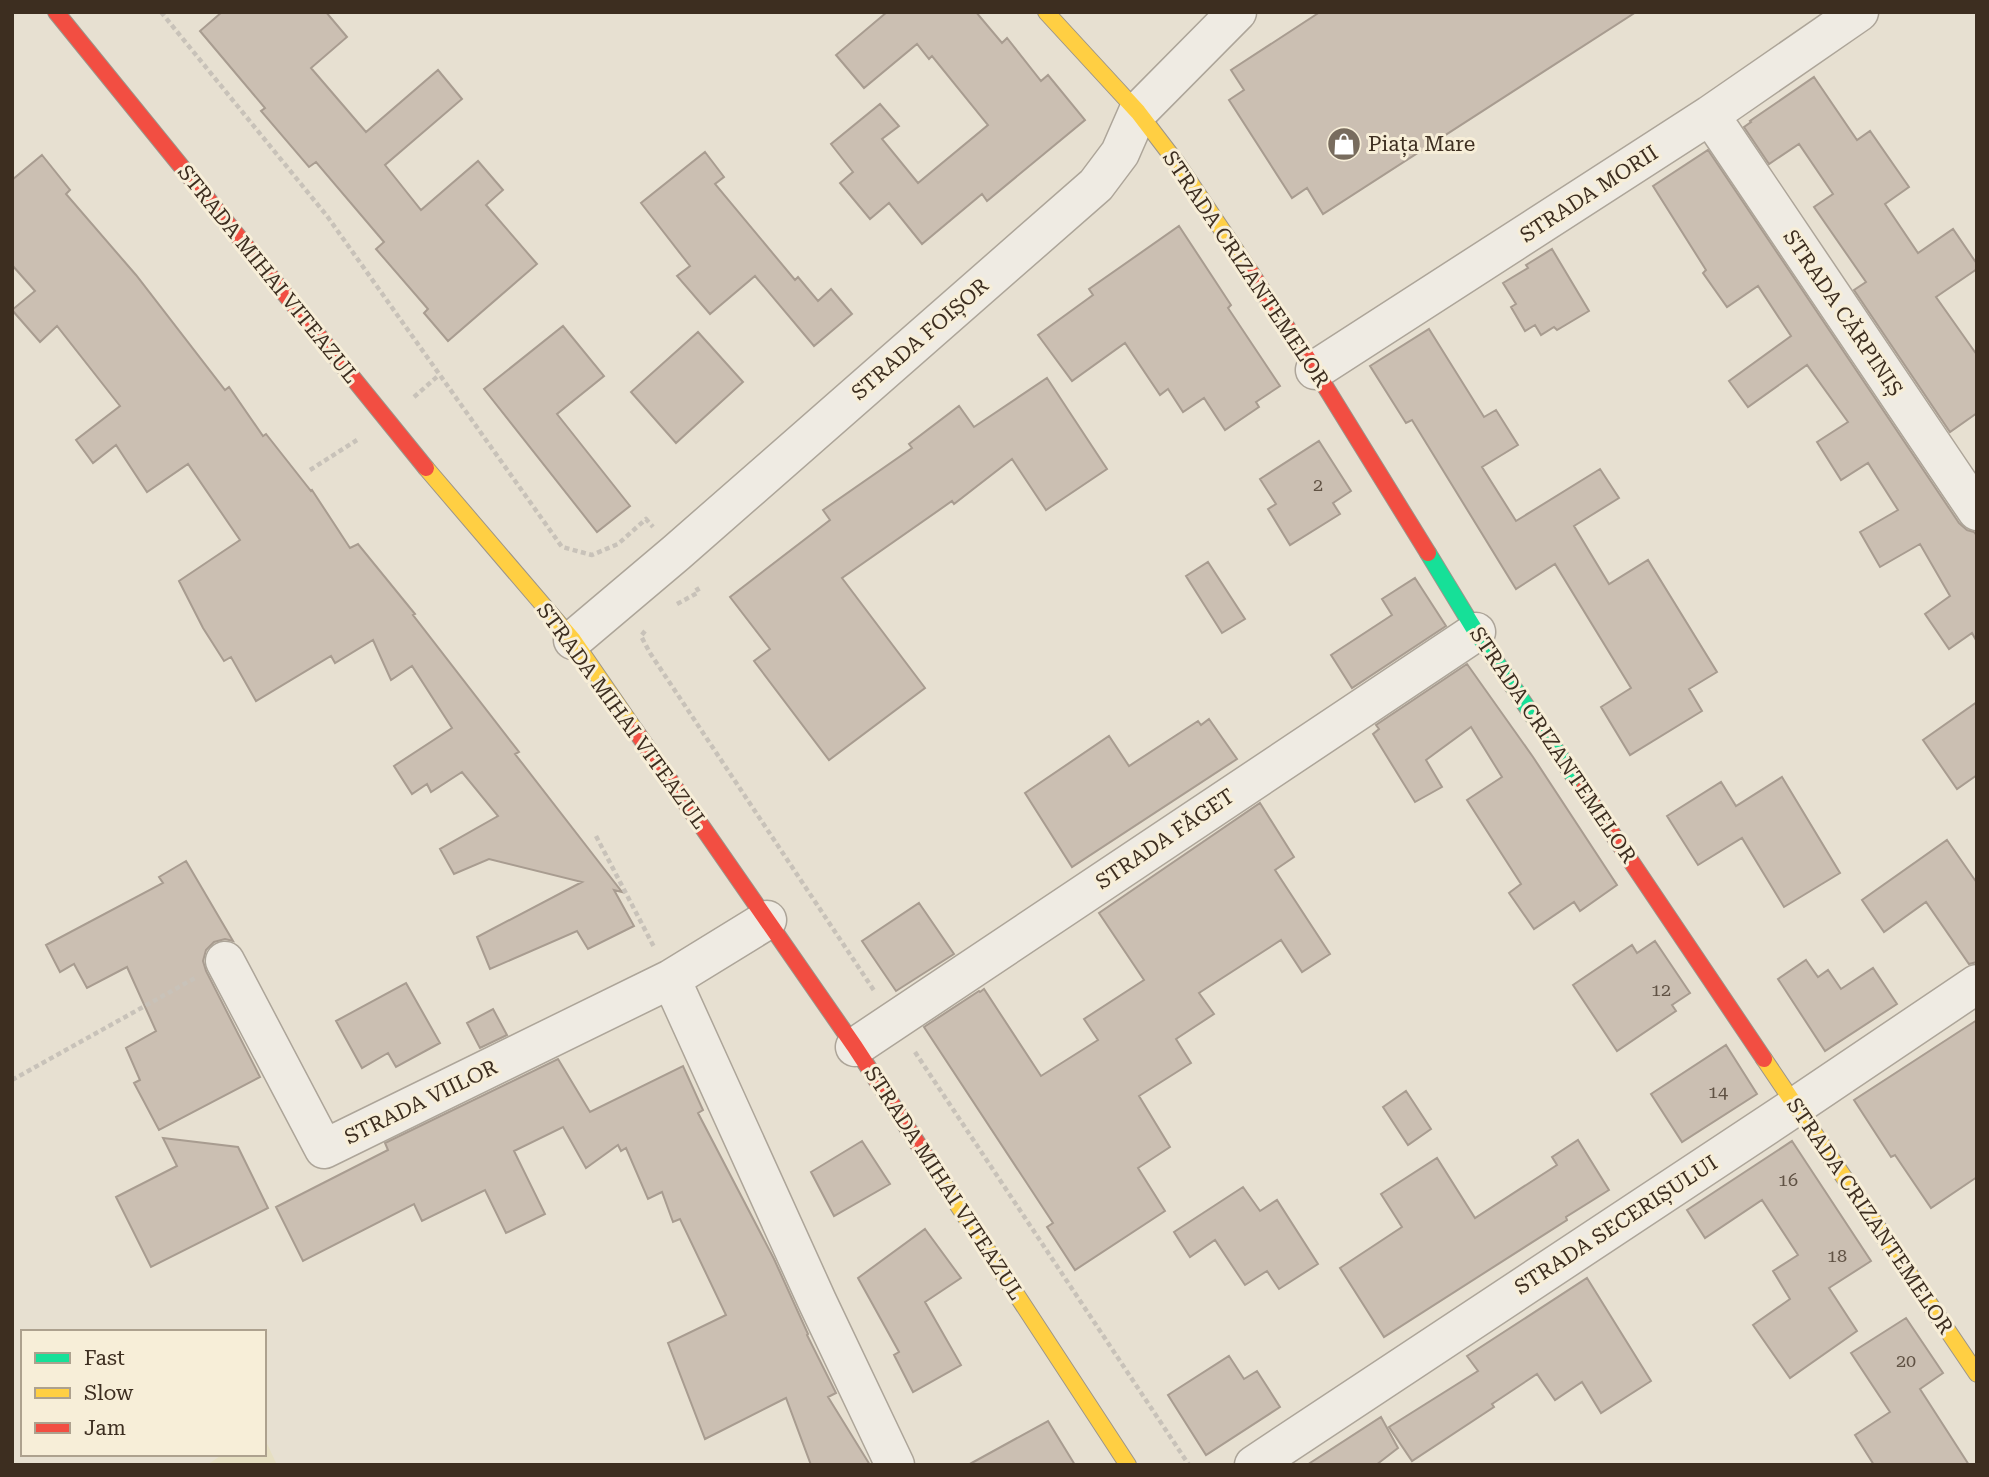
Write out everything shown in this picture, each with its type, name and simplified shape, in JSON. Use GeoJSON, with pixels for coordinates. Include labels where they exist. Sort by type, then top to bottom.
{"type":"FeatureCollection","features":[{"type":"Feature","properties":{"kind":"main road","name":"STRADA MIHAI VITEAZUL"},"geometry":{"type":"LineString","coordinates":[[56,12],[386,421],[573,640],[855,1047],[1128,1465]]}},
{"type":"Feature","properties":{"kind":"main road","name":"STRADA CRIZANTEMELOR"},"geometry":{"type":"LineString","coordinates":[[1046,12],[1138,111],[1177,163],[1315,370],[1476,632],[1977,1374]]}},
{"type":"Feature","properties":{"kind":"street","name":"STRADA FOIȘOR"},"geometry":{"type":"LineString","coordinates":[[573,640],[1096,185],[1120,153],[1138,111],[1237,12]]}},
{"type":"Feature","properties":{"kind":"street","name":"STRADA MORII"},"geometry":{"type":"LineString","coordinates":[[1315,370],[1710,115],[1859,12]]}},
{"type":"Feature","properties":{"kind":"street","name":"STRADA CĂRPINIȘ"},"geometry":{"type":"LineString","coordinates":[[1710,115],[1977,510]]}},
{"type":"Feature","properties":{"kind":"street","name":"STRADA FĂGET"},"geometry":{"type":"LineString","coordinates":[[855,1047],[1476,632]]}},
{"type":"Feature","properties":{"kind":"street","name":"STRADA VIILOR"},"geometry":{"type":"LineString","coordinates":[[225,961],[324,1149],[671,979],[767,920]]}},
{"type":"Feature","properties":{"kind":"street"},"geometry":{"type":"LineString","coordinates":[[671,979],[817,1301],[895,1465]]}},
{"type":"Feature","properties":{"kind":"street","name":"STRADA SECERIȘULUI"},"geometry":{"type":"LineString","coordinates":[[1254,1465],[1977,984]]}},
{"type":"Feature","properties":{"kind":"path"},"geometry":{"type":"LineString","coordinates":[[161,12],[327,216],[562,547],[592,555],[618,544],[646,519],[676,553],[699,592],[676,604]]}},
{"type":"Feature","properties":{"kind":"path"},"geometry":{"type":"LineString","coordinates":[[647,626],[641,636],[650,653],[1189,1465]]}},
{"type":"Feature","properties":{"kind":"path"},"geometry":{"type":"LineString","coordinates":[[596,836],[671,979]]}},
{"type":"Feature","properties":{"kind":"path"},"geometry":{"type":"LineString","coordinates":[[12,1080],[225,961]]}},
{"type":"Feature","properties":{"kind":"shaded area"},"geometry":{"type":"Polygon","coordinates":[[[266,1441],[277,1465],[207,1465],[220,1456],[266,1456],[266,1441]]]}},
{"type":"Feature","properties":{"kind":"building"},"geometry":{"type":"Polygon","coordinates":[[[222,12],[326,12],[347,37],[311,68],[366,132],[438,70],[462,99],[385,165],[421,210],[478,161],[503,190],[486,205],[537,264],[448,341],[424,313],[428,309],[376,249],[384,242],[316,162],[309,167],[261,111],[265,108],[200,31],[222,12]]]}},
{"type":"Feature","properties":{"kind":"building"},"geometry":{"type":"Polygon","coordinates":[[[887,12],[976,12],[1002,43],[1007,38],[1041,81],[1048,75],[1085,120],[987,201],[982,194],[922,244],[889,203],[870,219],[840,183],[853,172],[831,144],[880,104],[899,126],[882,139],[918,183],[988,125],[932,56],[929,59],[917,44],[864,88],[836,55],[887,12]]]}},
{"type":"Feature","properties":{"kind":"building","name":"Piața Mare"},"geometry":{"type":"Polygon","coordinates":[[[1320,12],[1636,12],[1323,214],[1307,188],[1292,198],[1229,100],[1244,90],[1231,70],[1320,12]]]}},
{"type":"Feature","properties":{"kind":"building"},"geometry":{"type":"Polygon","coordinates":[[[1814,77],[1857,140],[1870,131],[1909,187],[1885,204],[1918,253],[1953,229],[1977,264],[1977,269],[1936,297],[1977,355],[1977,413],[1950,432],[1854,290],[1866,282],[1814,207],[1833,194],[1799,144],[1769,164],[1744,127],[1814,77]]]}},
{"type":"Feature","properties":{"kind":"building"},"geometry":{"type":"Polygon","coordinates":[[[1708,150],[1959,523],[1977,536],[1977,642],[1972,633],[1949,649],[1925,614],[1950,596],[1920,544],[1880,567],[1860,532],[1898,510],[1868,463],[1841,480],[1817,442],[1848,422],[1807,365],[1748,407],[1729,381],[1791,336],[1758,286],[1727,307],[1703,273],[1706,270],[1653,186],[1708,150]]]}},
{"type":"Feature","properties":{"kind":"building"},"geometry":{"type":"Polygon","coordinates":[[[705,152],[724,177],[715,184],[795,280],[798,277],[818,301],[831,289],[852,314],[814,346],[755,276],[710,314],[677,276],[690,266],[641,203],[705,152]]]}},
{"type":"Feature","properties":{"kind":"building"},"geometry":{"type":"Polygon","coordinates":[[[42,155],[70,190],[66,194],[136,275],[225,390],[229,387],[263,436],[266,434],[312,490],[350,548],[358,544],[415,614],[413,615],[519,752],[515,754],[622,892],[614,890],[634,926],[588,949],[577,931],[490,969],[477,937],[582,882],[489,859],[454,874],[440,849],[498,816],[462,772],[431,792],[427,784],[412,794],[394,766],[452,728],[412,666],[391,680],[373,640],[335,663],[331,656],[256,701],[231,657],[224,661],[203,628],[179,581],[240,540],[188,464],[147,492],[116,445],[93,463],[76,440],[120,406],[57,326],[40,342],[12,310],[35,291],[12,265],[12,180],[42,155]]]}},
{"type":"Feature","properties":{"kind":"building"},"geometry":{"type":"Polygon","coordinates":[[[1179,226],[1231,305],[1228,308],[1280,386],[1256,402],[1259,407],[1225,430],[1204,398],[1183,412],[1168,389],[1160,395],[1125,343],[1072,381],[1038,335],[1093,295],[1089,289],[1179,226]]]}},
{"type":"Feature","properties":{"kind":"building"},"geometry":{"type":"Polygon","coordinates":[[[1552,249],[1589,311],[1557,330],[1554,327],[1541,335],[1535,325],[1525,331],[1511,307],[1516,304],[1503,283],[1552,249]]]}},
{"type":"Feature","properties":{"kind":"building"},"geometry":{"type":"Polygon","coordinates":[[[563,326],[604,376],[557,414],[630,506],[597,532],[484,389],[563,326]]]}},
{"type":"Feature","properties":{"kind":"building"},"geometry":{"type":"Polygon","coordinates":[[[1429,329],[1484,417],[1496,410],[1518,445],[1482,467],[1516,521],[1600,469],[1619,498],[1574,526],[1609,584],[1648,560],[1717,672],[1689,689],[1702,711],[1630,755],[1601,707],[1631,688],[1555,564],[1516,589],[1412,420],[1406,423],[1370,366],[1429,329]]]}},
{"type":"Feature","properties":{"kind":"building"},"geometry":{"type":"Polygon","coordinates":[[[698,332],[743,382],[676,443],[631,392],[698,332]]]}},
{"type":"Feature","properties":{"kind":"building"},"geometry":{"type":"Polygon","coordinates":[[[1047,378],[1107,469],[1046,510],[1012,459],[954,504],[952,501],[842,578],[925,688],[829,760],[754,661],[770,649],[730,597],[830,520],[823,510],[912,448],[909,444],[959,406],[974,427],[1047,378]]]}},
{"type":"Feature","properties":{"kind":"building"},"geometry":{"type":"Polygon","coordinates":[[[1319,441],[1351,491],[1333,503],[1340,514],[1290,545],[1268,509],[1276,504],[1260,479],[1319,441]]]}},
{"type":"Feature","properties":{"kind":"building"},"geometry":{"type":"Polygon","coordinates":[[[1208,562],[1245,619],[1222,633],[1186,576],[1208,562]]]}},
{"type":"Feature","properties":{"kind":"building"},"geometry":{"type":"Polygon","coordinates":[[[1415,578],[1446,626],[1352,688],[1331,655],[1392,615],[1382,599],[1415,578]]]}},
{"type":"Feature","properties":{"kind":"building"},"geometry":{"type":"Polygon","coordinates":[[[1467,664],[1533,757],[1617,885],[1580,911],[1574,902],[1534,929],[1509,893],[1521,884],[1467,800],[1502,777],[1471,727],[1426,760],[1442,787],[1415,802],[1373,734],[1379,729],[1376,725],[1467,664]]]}},
{"type":"Feature","properties":{"kind":"building"},"geometry":{"type":"Polygon","coordinates":[[[1977,702],[1977,775],[1957,789],[1923,740],[1977,702]]]}},
{"type":"Feature","properties":{"kind":"building"},"geometry":{"type":"Polygon","coordinates":[[[1209,719],[1237,759],[1072,867],[1025,793],[1109,736],[1129,766],[1198,721],[1201,725],[1209,719]]]}},
{"type":"Feature","properties":{"kind":"building"},"geometry":{"type":"Polygon","coordinates":[[[1782,777],[1840,873],[1784,907],[1742,838],[1698,865],[1667,816],[1721,782],[1736,806],[1782,777]]]}},
{"type":"Feature","properties":{"kind":"building"},"geometry":{"type":"Polygon","coordinates":[[[1260,803],[1294,857],[1275,870],[1330,954],[1302,972],[1281,940],[1199,993],[1214,1014],[1176,1039],[1191,1063],[1139,1096],[1170,1147],[1138,1168],[1165,1211],[1075,1270],[1047,1227],[1053,1223],[924,1027],[984,989],[1041,1076],[1098,1040],[1084,1019],[1144,980],[1099,913],[1260,803]]]}},
{"type":"Feature","properties":{"kind":"building"},"geometry":{"type":"Polygon","coordinates":[[[1947,840],[1977,883],[1977,962],[1969,964],[1926,902],[1884,932],[1862,900],[1947,840]]]}},
{"type":"Feature","properties":{"kind":"building"},"geometry":{"type":"Polygon","coordinates":[[[186,861],[233,941],[225,939],[214,942],[206,950],[203,961],[260,1077],[159,1130],[134,1083],[140,1080],[126,1048],[156,1031],[127,967],[87,988],[74,964],[60,972],[46,945],[163,883],[159,877],[186,861]]]}},
{"type":"Feature","properties":{"kind":"building"},"geometry":{"type":"Polygon","coordinates":[[[919,903],[954,954],[896,991],[862,941],[919,903]]]}},
{"type":"Feature","properties":{"kind":"building"},"geometry":{"type":"Polygon","coordinates":[[[1655,941],[1690,993],[1672,1005],[1676,1011],[1617,1051],[1573,985],[1632,945],[1637,953],[1655,941]]]}},
{"type":"Feature","properties":{"kind":"building"},"geometry":{"type":"Polygon","coordinates":[[[1806,960],[1818,977],[1828,970],[1841,989],[1873,968],[1897,1004],[1825,1051],[1778,979],[1806,960]]]}},
{"type":"Feature","properties":{"kind":"building"},"geometry":{"type":"Polygon","coordinates":[[[406,983],[440,1043],[396,1067],[388,1053],[362,1068],[336,1021],[406,983]]]}},
{"type":"Feature","properties":{"kind":"building"},"geometry":{"type":"Polygon","coordinates":[[[493,1009],[507,1035],[480,1048],[467,1023],[493,1009]]]}},
{"type":"Feature","properties":{"kind":"building"},"geometry":{"type":"Polygon","coordinates":[[[1977,1020],[1977,1177],[1931,1208],[1895,1155],[1891,1157],[1854,1100],[1977,1020]]]}},
{"type":"Feature","properties":{"kind":"building"},"geometry":{"type":"Polygon","coordinates":[[[1726,1045],[1757,1094],[1682,1142],[1651,1094],[1726,1045]]]}},
{"type":"Feature","properties":{"kind":"building"},"geometry":{"type":"Polygon","coordinates":[[[558,1059],[590,1112],[683,1066],[703,1110],[698,1113],[774,1259],[836,1393],[828,1397],[870,1465],[811,1465],[786,1398],[705,1439],[668,1343],[726,1315],[680,1219],[673,1222],[662,1192],[648,1199],[626,1148],[621,1151],[618,1145],[586,1168],[563,1127],[514,1151],[545,1214],[506,1233],[485,1190],[422,1221],[414,1204],[303,1261],[276,1207],[388,1150],[385,1143],[558,1059]]]}},
{"type":"Feature","properties":{"kind":"building"},"geometry":{"type":"Polygon","coordinates":[[[1406,1091],[1431,1129],[1408,1145],[1383,1107],[1406,1091]]]}},
{"type":"Feature","properties":{"kind":"building"},"geometry":{"type":"Polygon","coordinates":[[[163,1138],[238,1147],[268,1208],[151,1267],[116,1197],[177,1166],[163,1138]]]}},
{"type":"Feature","properties":{"kind":"building"},"geometry":{"type":"Polygon","coordinates":[[[1578,1140],[1609,1190],[1566,1217],[1567,1220],[1384,1337],[1340,1268],[1402,1227],[1381,1194],[1437,1158],[1475,1218],[1557,1165],[1552,1157],[1578,1140]]]}},
{"type":"Feature","properties":{"kind":"building"},"geometry":{"type":"Polygon","coordinates":[[[862,1141],[890,1184],[834,1216],[811,1172],[862,1141]]]}},
{"type":"Feature","properties":{"kind":"building"},"geometry":{"type":"Polygon","coordinates":[[[1792,1141],[1871,1261],[1829,1288],[1857,1331],[1790,1378],[1753,1325],[1790,1299],[1773,1271],[1798,1255],[1762,1200],[1705,1238],[1687,1210],[1792,1141]]]}},
{"type":"Feature","properties":{"kind":"building"},"geometry":{"type":"Polygon","coordinates":[[[1243,1187],[1260,1211],[1277,1200],[1318,1264],[1279,1289],[1267,1271],[1245,1285],[1215,1240],[1190,1257],[1174,1232],[1243,1187]]]}},
{"type":"Feature","properties":{"kind":"building"},"geometry":{"type":"Polygon","coordinates":[[[925,1229],[961,1278],[925,1302],[961,1365],[913,1392],[894,1355],[899,1352],[858,1278],[925,1229]]]}},
{"type":"Feature","properties":{"kind":"building"},"geometry":{"type":"Polygon","coordinates":[[[1587,1278],[1651,1381],[1601,1413],[1582,1382],[1555,1400],[1537,1374],[1492,1404],[1494,1407],[1412,1461],[1389,1427],[1478,1371],[1467,1356],[1587,1278]]]}},
{"type":"Feature","properties":{"kind":"building"},"geometry":{"type":"Polygon","coordinates":[[[1906,1318],[1943,1373],[1920,1389],[1969,1465],[1874,1465],[1855,1435],[1890,1412],[1851,1353],[1906,1318]]]}},
{"type":"Feature","properties":{"kind":"building"},"geometry":{"type":"Polygon","coordinates":[[[1229,1356],[1244,1379],[1257,1371],[1280,1407],[1206,1455],[1168,1395],[1229,1356]]]}},
{"type":"Feature","properties":{"kind":"building"},"geometry":{"type":"Polygon","coordinates":[[[1381,1417],[1398,1448],[1376,1465],[1307,1465],[1381,1417]]]}},
{"type":"Feature","properties":{"kind":"building"},"geometry":{"type":"Polygon","coordinates":[[[1048,1421],[1075,1465],[968,1465],[1048,1421]]]}},
{"type":"Feature","properties":{"kind":"traffic: fast"},"geometry":{"type":"LineString","coordinates":[[1428,553],[1476,632],[1583,790]]}},
{"type":"Feature","properties":{"kind":"traffic: slow"},"geometry":{"type":"LineString","coordinates":[[1046,12],[1138,112],[1177,163],[1251,273]]}},
{"type":"Feature","properties":{"kind":"traffic: slow"},"geometry":{"type":"LineString","coordinates":[[426,468],[573,640],[635,730]]}},
{"type":"Feature","properties":{"kind":"traffic: slow"},"geometry":{"type":"LineString","coordinates":[[1764,1059],[1977,1374]]}},
{"type":"Feature","properties":{"kind":"traffic: slow"},"geometry":{"type":"LineString","coordinates":[[929,1161],[1128,1465]]}},
{"type":"Feature","properties":{"kind":"traffic: jam"},"geometry":{"type":"LineString","coordinates":[[56,12],[426,468]]}},
{"type":"Feature","properties":{"kind":"traffic: jam"},"geometry":{"type":"LineString","coordinates":[[1251,273],[1315,370],[1428,553]]}},
{"type":"Feature","properties":{"kind":"traffic: jam"},"geometry":{"type":"LineString","coordinates":[[635,730],[855,1047],[929,1161]]}},
{"type":"Feature","properties":{"kind":"traffic: jam"},"geometry":{"type":"LineString","coordinates":[[1583,790],[1764,1059]]}},
{"type":"Feature","properties":{"kind":"place","name":"Piața Mare"},"geometry":{"type":"Point","coordinates":[1344,144]}}]}
